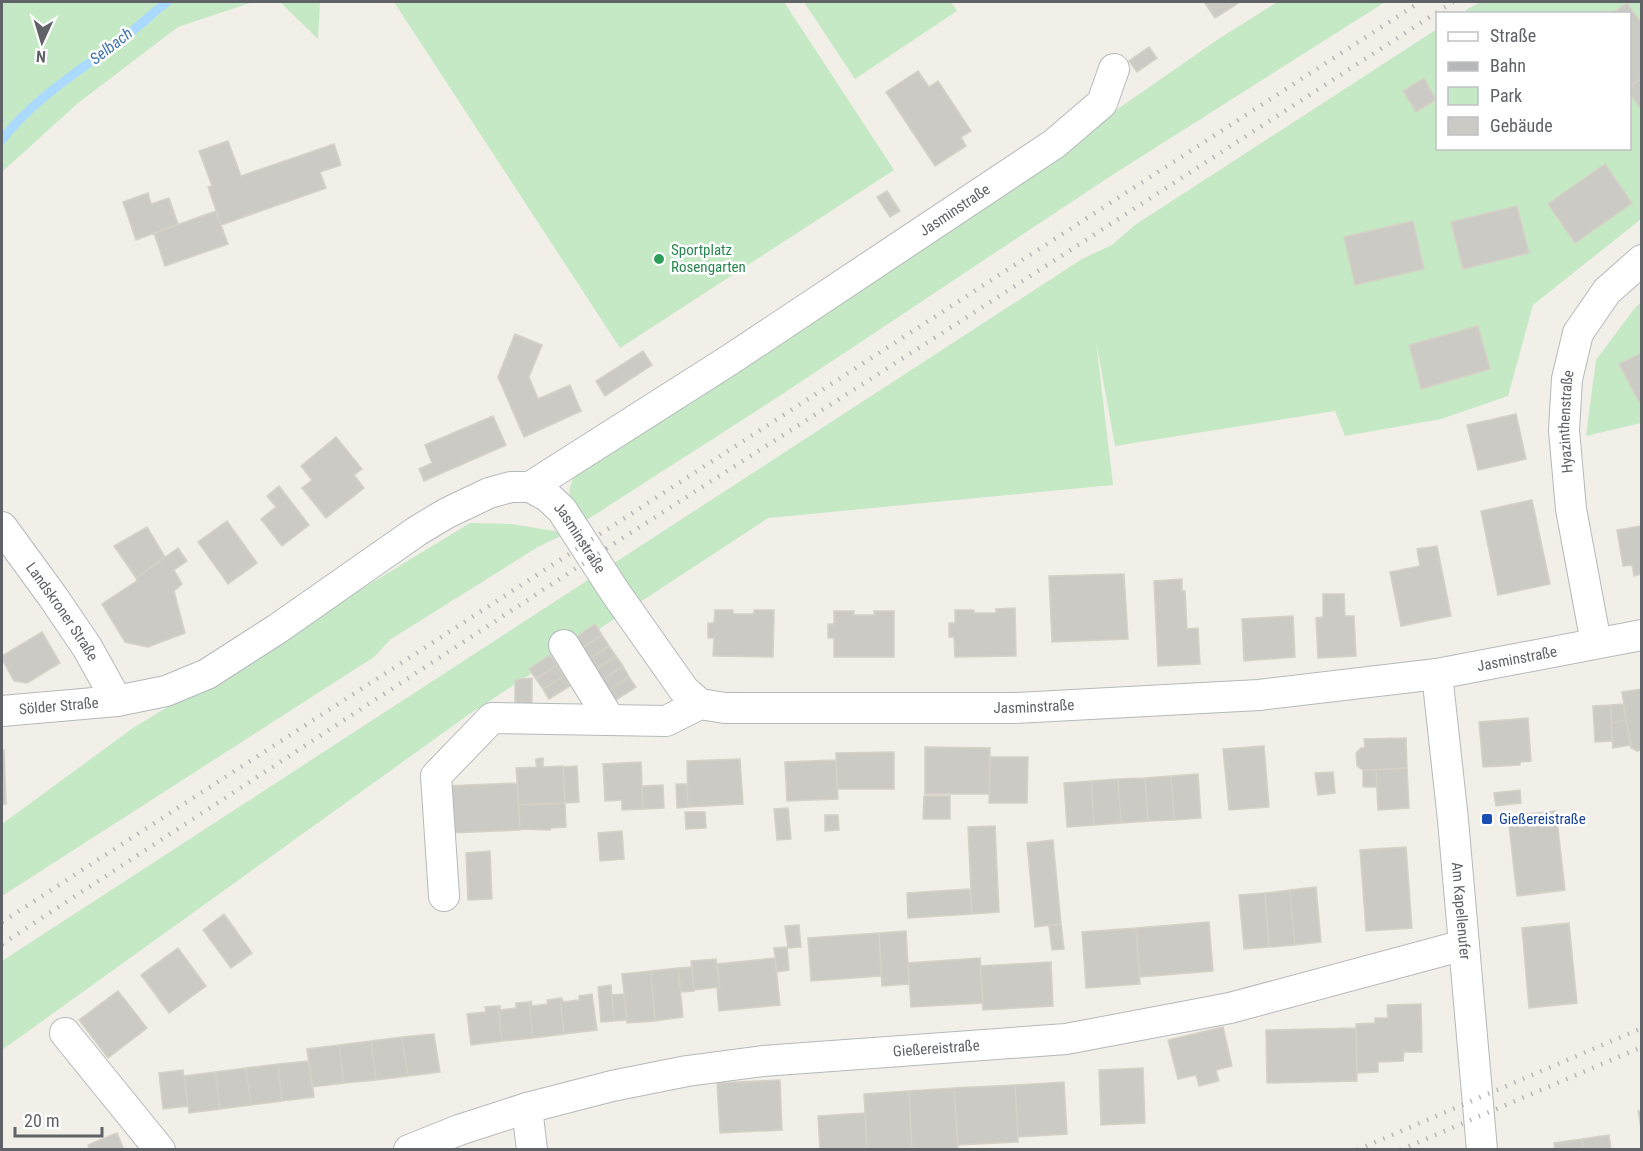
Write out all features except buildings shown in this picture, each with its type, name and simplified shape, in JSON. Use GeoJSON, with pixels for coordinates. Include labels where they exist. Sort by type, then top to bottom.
{"type":"FeatureCollection","features":[{"type":"Feature","properties":{"kind":"street","name":"Jasminstraße"},"geometry":{"type":"LineString","coordinates":[[530,488],[731,359],[1054,144],[1102,103],[1114,69]]}},
{"type":"Feature","properties":{"kind":"street","name":"Hyazinthenstraße"},"geometry":{"type":"LineString","coordinates":[[1596,643],[1571,509],[1564,430],[1567,379],[1578,333],[1608,291],[1641,260]]}},
{"type":"Feature","properties":{"kind":"street","name":"Jasminstraße"},"geometry":{"type":"LineString","coordinates":[[117,701],[166,691],[207,674],[417,531],[447,513],[489,493],[511,487],[530,488],[547,496],[562,510],[615,592],[684,690],[700,704],[725,708],[1015,708],[1258,695],[1437,674],[1641,634]]}},
{"type":"Feature","properties":{"kind":"street","name":"Landskroner Straße"},"geometry":{"type":"LineString","coordinates":[[2,527],[87,646],[117,701]]}},
{"type":"Feature","properties":{"kind":"street"},"geometry":{"type":"LineString","coordinates":[[564,645],[610,720]]}},
{"type":"Feature","properties":{"kind":"street","name":"Am Kapellenufer"},"geometry":{"type":"LineString","coordinates":[[1437,674],[1453,820],[1482,1149]]}},
{"type":"Feature","properties":{"kind":"street","name":"Sölder Straße"},"geometry":{"type":"LineString","coordinates":[[2,711],[117,701]]}},
{"type":"Feature","properties":{"kind":"street"},"geometry":{"type":"LineString","coordinates":[[444,896],[436,776],[492,718],[666,721],[700,704]]}},
{"type":"Feature","properties":{"kind":"street","name":"Gießereistraße"},"geometry":{"type":"LineString","coordinates":[[410,1149],[527,1107],[612,1086],[687,1071],[763,1060],[1066,1039],[1230,1008],[1464,945]]}},
{"type":"Feature","properties":{"kind":"street"},"geometry":{"type":"LineString","coordinates":[[65,1033],[160,1149]]}},
{"type":"Feature","properties":{"kind":"street"},"geometry":{"type":"LineString","coordinates":[[527,1107],[532,1149]]}},
{"type":"Feature","properties":{"kind":"green space"},"geometry":{"type":"Polygon","coordinates":[[[2,2],[253,2],[178,27],[78,103],[2,172],[2,2]]]}},
{"type":"Feature","properties":{"kind":"green space"},"geometry":{"type":"Polygon","coordinates":[[[280,2],[320,2],[318,39],[280,2]]]}},
{"type":"Feature","properties":{"kind":"green space","name":"Sportplatz Rosengarten"},"geometry":{"type":"Polygon","coordinates":[[[394,2],[784,2],[894,170],[620,348],[394,2]]]}},
{"type":"Feature","properties":{"kind":"green space"},"geometry":{"type":"Polygon","coordinates":[[[804,2],[951,2],[957,11],[855,79],[804,2]]]}},
{"type":"Feature","properties":{"kind":"green space"},"geometry":{"type":"Polygon","coordinates":[[[1277,2],[1385,2],[1106,179],[781,395],[585,521],[579,513],[570,497],[570,487],[576,470],[1277,2]]]}},
{"type":"Feature","properties":{"kind":"green space"},"geometry":{"type":"Polygon","coordinates":[[[1480,2],[1641,2],[1641,219],[1533,305],[1508,396],[1441,419],[1345,436],[1335,411],[1115,446],[1096,341],[1113,485],[768,518],[468,715],[2,1050],[2,961],[1082,259],[1112,245],[1135,225],[1436,30],[1436,150],[1631,150],[1631,12],[1463,12],[1480,2]]]}},
{"type":"Feature","properties":{"kind":"green space"},"geometry":{"type":"Polygon","coordinates":[[[1641,302],[1641,423],[1586,436],[1596,360],[1641,302]]]}},
{"type":"Feature","properties":{"kind":"green space"},"geometry":{"type":"Polygon","coordinates":[[[470,523],[511,524],[567,533],[538,547],[391,639],[374,657],[2,896],[2,824],[133,728],[470,523]]]}},
{"type":"Feature","properties":{"kind":"waterway","name":"Selbach"},"geometry":{"type":"LineString","coordinates":[[2,140],[15,124],[46,95],[167,2]]}},
{"type":"Feature","properties":{"kind":"railway"},"geometry":{"type":"LineString","coordinates":[[2,922],[1420,2]]}},
{"type":"Feature","properties":{"kind":"railway"},"geometry":{"type":"LineString","coordinates":[[1438,12],[1453,2]]}},
{"type":"Feature","properties":{"kind":"railway"},"geometry":{"type":"LineString","coordinates":[[2,944],[604,550],[1436,13]]}},
{"type":"Feature","properties":{"kind":"railway"},"geometry":{"type":"LineString","coordinates":[[1357,1150],[1642,1028]]}},
{"type":"Feature","properties":{"kind":"railway"},"geometry":{"type":"LineString","coordinates":[[1400,1150],[1642,1047]]}},
{"type":"Feature","properties":{"kind":"place","name":"Sportplatz Rosengarten"},"geometry":{"type":"Point","coordinates":[659,259]}},
{"type":"Feature","properties":{"kind":"place","name":"Gießereistraße"},"geometry":{"type":"Point","coordinates":[1487,819]}}]}
